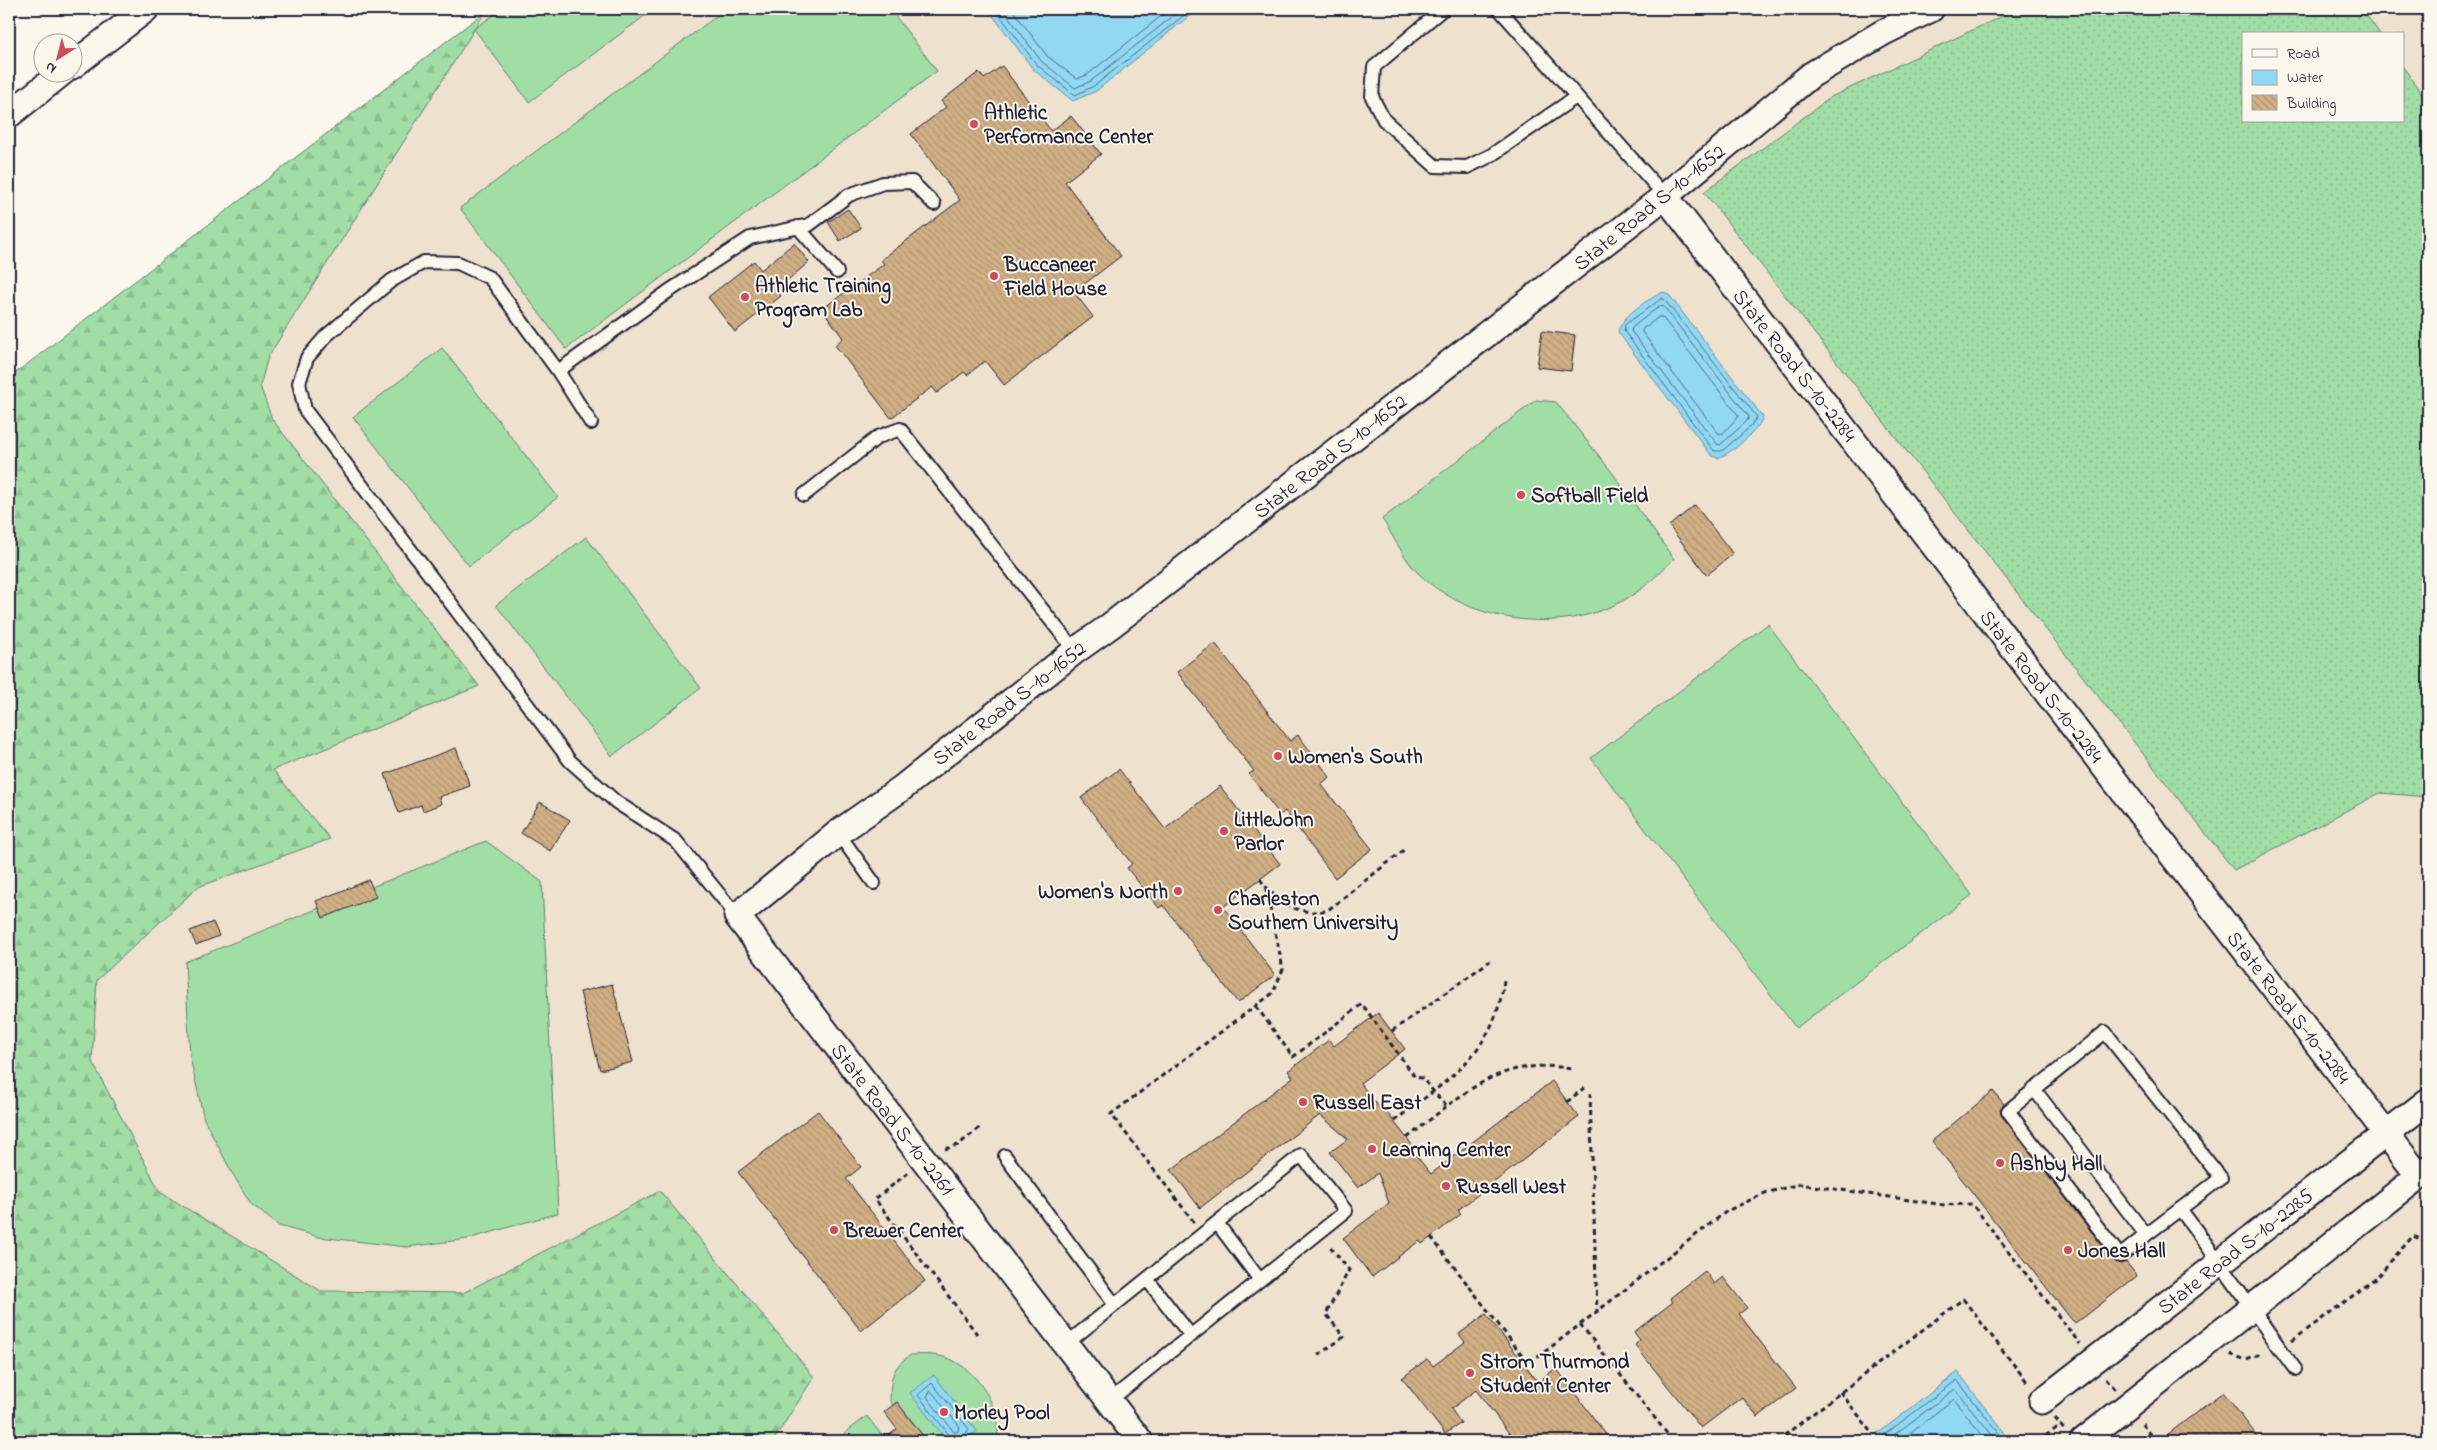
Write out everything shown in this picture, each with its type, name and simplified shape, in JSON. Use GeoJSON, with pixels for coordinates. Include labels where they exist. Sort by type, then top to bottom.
{"type":"FeatureCollection","features":[{"type":"Feature","properties":{"kind":"street"},"geometry":{"type":"LineString","coordinates":[[82,58],[146,9]]}},
{"type":"Feature","properties":{"kind":"street","name":"State Road S-10-1652"},"geometry":{"type":"LineString","coordinates":[[737,916],[838,833],[902,788],[1075,651],[1110,626],[1665,196],[1810,75],[1916,12],[1931,9]]}},
{"type":"Feature","properties":{"kind":"street"},"geometry":{"type":"LineString","coordinates":[[9,115],[51,82]]}},
{"type":"Feature","properties":{"kind":"street","name":"State Road S-10-2284"},"geometry":{"type":"LineString","coordinates":[[1665,196],[2386,1134],[2424,1172]]}},
{"type":"Feature","properties":{"kind":"street","name":"State Road S-10-2261"},"geometry":{"type":"LineString","coordinates":[[737,916],[1140,1441]]}},
{"type":"Feature","properties":{"kind":"street","name":"State Road S-10-2285"},"geometry":{"type":"LineString","coordinates":[[2042,1402],[2428,1101]]}},
{"type":"Feature","properties":{"kind":"street"},"geometry":{"type":"LineString","coordinates":[[2076,1439],[2128,1406],[2424,1172]]}},
{"type":"Feature","properties":{"kind":"lane"},"geometry":{"type":"LineString","coordinates":[[1443,9],[1374,67],[1372,97],[1384,120],[1435,166],[1467,167],[1490,156],[1576,97]]}},
{"type":"Feature","properties":{"kind":"lane"},"geometry":{"type":"LineString","coordinates":[[1499,9],[1665,196]]}},
{"type":"Feature","properties":{"kind":"lane"},"geometry":{"type":"LineString","coordinates":[[558,371],[669,292],[750,238],[809,225],[849,195],[883,183],[912,182],[934,204]]}},
{"type":"Feature","properties":{"kind":"lane"},"geometry":{"type":"LineString","coordinates":[[798,227],[836,272]]}},
{"type":"Feature","properties":{"kind":"lane"},"geometry":{"type":"LineString","coordinates":[[591,424],[558,371],[490,278],[458,263],[424,262],[391,281],[326,336],[307,358],[300,383],[304,410],[570,761],[616,802],[676,841],[737,916]]}},
{"type":"Feature","properties":{"kind":"lane"},"geometry":{"type":"LineString","coordinates":[[804,495],[878,437],[900,429],[1075,651]]}},
{"type":"Feature","properties":{"kind":"lane"},"geometry":{"type":"LineString","coordinates":[[838,833],[874,884]]}},
{"type":"Feature","properties":{"kind":"lane"},"geometry":{"type":"LineString","coordinates":[[2105,1032],[2221,1178],[2120,1256],[2008,1111],[2034,1089],[2105,1032]]}},
{"type":"Feature","properties":{"kind":"lane"},"geometry":{"type":"LineString","coordinates":[[2034,1089],[2146,1235]]}},
{"type":"Feature","properties":{"kind":"lane"},"geometry":{"type":"LineString","coordinates":[[1066,1344],[1301,1155],[1346,1211],[1109,1401]]}},
{"type":"Feature","properties":{"kind":"lane"},"geometry":{"type":"LineString","coordinates":[[1005,1156],[1115,1305]]}},
{"type":"Feature","properties":{"kind":"lane"},"geometry":{"type":"LineString","coordinates":[[2180,1209],[2221,1262],[2251,1309],[2295,1368]]}},
{"type":"Feature","properties":{"kind":"lane"},"geometry":{"type":"LineString","coordinates":[[1217,1223],[1260,1280]]}},
{"type":"Feature","properties":{"kind":"lane"},"geometry":{"type":"LineString","coordinates":[[1147,1279],[1191,1336]]}},
{"type":"Feature","properties":{"kind":"path"},"geometry":{"type":"LineString","coordinates":[[1260,879],[1266,888],[1288,907],[1316,914],[1328,910],[1404,850]]}},
{"type":"Feature","properties":{"kind":"path"},"geometry":{"type":"LineString","coordinates":[[1202,1234],[1111,1114],[1273,993],[1283,969],[1266,888]]}},
{"type":"Feature","properties":{"kind":"path"},"geometry":{"type":"LineString","coordinates":[[1392,1031],[1490,961]]}},
{"type":"Feature","properties":{"kind":"path"},"geometry":{"type":"LineString","coordinates":[[1394,1121],[1461,1069],[1492,1027],[1500,1007],[1504,980]]}},
{"type":"Feature","properties":{"kind":"path"},"geometry":{"type":"LineString","coordinates":[[1256,1006],[1293,1057],[1362,1004],[1415,1078],[1422,1078],[1447,1107]]}},
{"type":"Feature","properties":{"kind":"path"},"geometry":{"type":"LineString","coordinates":[[1407,1138],[1476,1085],[1495,1075],[1548,1065],[1572,1069]]}},
{"type":"Feature","properties":{"kind":"path"},"geometry":{"type":"LineString","coordinates":[[1568,1102],[1586,1087]]}},
{"type":"Feature","properties":{"kind":"path"},"geometry":{"type":"LineString","coordinates":[[1590,1093],[1597,1312]]}},
{"type":"Feature","properties":{"kind":"path"},"geometry":{"type":"LineString","coordinates":[[977,1334],[875,1199],[935,1153],[958,1145],[982,1126]]}},
{"type":"Feature","properties":{"kind":"path"},"geometry":{"type":"LineString","coordinates":[[1432,1237],[1529,1364],[1727,1212],[1765,1193],[1800,1184],[1944,1205],[1972,1204],[2155,1441]]}},
{"type":"Feature","properties":{"kind":"path"},"geometry":{"type":"LineString","coordinates":[[1318,1355],[1344,1337],[1326,1314],[1349,1270],[1319,1233]]}},
{"type":"Feature","properties":{"kind":"path"},"geometry":{"type":"LineString","coordinates":[[2207,1344],[2246,1360],[2281,1349],[2374,1280],[2413,1236],[2428,1242]]}},
{"type":"Feature","properties":{"kind":"path"},"geometry":{"type":"LineString","coordinates":[[1777,1441],[1963,1299],[2042,1402],[2061,1425],[2076,1439]]}},
{"type":"Feature","properties":{"kind":"path"},"geometry":{"type":"LineString","coordinates":[[2424,1324],[2428,1321]]}},
{"type":"Feature","properties":{"kind":"path"},"geometry":{"type":"LineString","coordinates":[[1580,1324],[1673,1441]]}},
{"type":"Feature","properties":{"kind":"path"},"geometry":{"type":"LineString","coordinates":[[1840,1392],[1871,1431]]}},
{"type":"Feature","properties":{"kind":"path"},"geometry":{"type":"LineString","coordinates":[[2038,1441],[2061,1425]]}},
{"type":"Feature","properties":{"kind":"shaded area","name":"Charleston Southern University"},"geometry":{"type":"Polygon","coordinates":[[[487,9],[2428,9],[2428,1441],[9,1441],[9,378],[487,9]]]}},
{"type":"Feature","properties":{"kind":"green space"},"geometry":{"type":"Polygon","coordinates":[[[502,9],[654,9],[529,102],[474,29],[502,9]]]}},
{"type":"Feature","properties":{"kind":"green space"},"geometry":{"type":"Polygon","coordinates":[[[726,9],[890,9],[937,71],[566,349],[460,208],[726,9]]]}},
{"type":"Feature","properties":{"kind":"green space"},"geometry":{"type":"Polygon","coordinates":[[[2017,9],[2362,9],[2379,32],[2242,32],[2242,122],[2404,122],[2404,68],[2428,102],[2428,797],[2380,793],[2234,870],[1704,192],[1831,97],[2017,9]]]}},
{"type":"Feature","properties":{"kind":"green space"},"geometry":{"type":"Polygon","coordinates":[[[486,11],[268,357],[260,386],[272,419],[479,686],[273,770],[330,839],[198,887],[97,980],[92,1061],[160,1192],[321,1291],[463,1293],[660,1191],[814,1377],[773,1441],[9,1441],[9,378],[486,11]]]}},
{"type":"Feature","properties":{"kind":"green space"},"geometry":{"type":"Polygon","coordinates":[[[442,348],[558,497],[469,566],[353,417],[442,348]]]}},
{"type":"Feature","properties":{"kind":"green space","name":"Softball Field"},"geometry":{"type":"Polygon","coordinates":[[[1536,400],[1556,402],[1611,471],[1674,559],[1634,594],[1609,608],[1581,616],[1552,620],[1522,620],[1493,614],[1466,605],[1440,591],[1413,568],[1382,519],[1536,400]]]}},
{"type":"Feature","properties":{"kind":"green space"},"geometry":{"type":"Polygon","coordinates":[[[586,537],[701,688],[612,756],[496,605],[586,537]]]}},
{"type":"Feature","properties":{"kind":"green space"},"geometry":{"type":"Polygon","coordinates":[[[1768,624],[1972,895],[1796,1028],[1591,758],[1768,624]]]}},
{"type":"Feature","properties":{"kind":"green space"},"geometry":{"type":"Polygon","coordinates":[[[486,841],[542,882],[558,1213],[468,1239],[407,1247],[319,1237],[279,1226],[251,1204],[232,1173],[204,1119],[190,1057],[185,962],[486,841]]]}},
{"type":"Feature","properties":{"kind":"green space"},"geometry":{"type":"Polygon","coordinates":[[[911,1355],[945,1357],[956,1362],[974,1377],[982,1386],[993,1407],[998,1430],[997,1441],[927,1441],[897,1402],[893,1405],[890,1402],[895,1370],[911,1355]]]}},
{"type":"Feature","properties":{"kind":"green space"},"geometry":{"type":"Polygon","coordinates":[[[867,1416],[886,1441],[835,1441],[867,1416]]]}},
{"type":"Feature","properties":{"kind":"water"},"geometry":{"type":"Polygon","coordinates":[[[988,9],[1198,9],[1096,91],[1073,101],[1033,69],[988,9]]]}},
{"type":"Feature","properties":{"kind":"water"},"geometry":{"type":"Polygon","coordinates":[[[1664,292],[1669,295],[1763,417],[1756,428],[1743,441],[1723,456],[1717,458],[1711,455],[1618,332],[1620,326],[1630,314],[1643,303],[1664,292]]]}},
{"type":"Feature","properties":{"kind":"water"},"geometry":{"type":"Polygon","coordinates":[[[1958,1372],[2011,1441],[1868,1441],[1958,1372]]]}},
{"type":"Feature","properties":{"kind":"water","name":"Morley Pool"},"geometry":{"type":"Polygon","coordinates":[[[934,1375],[977,1431],[964,1441],[947,1441],[910,1393],[934,1375]]]}},
{"type":"Feature","properties":{"kind":"building","name":"Buccaneer Field House"},"geometry":{"type":"Polygon","coordinates":[[[1002,66],[1051,131],[1071,116],[1101,154],[1065,182],[1121,256],[1074,292],[1093,317],[1004,385],[985,361],[967,375],[964,372],[937,393],[932,387],[891,418],[835,345],[843,338],[822,309],[884,264],[881,260],[960,200],[911,134],[946,107],[941,101],[979,72],[984,79],[1002,66]]]}},
{"type":"Feature","properties":{"kind":"building"},"geometry":{"type":"Polygon","coordinates":[[[848,209],[861,228],[840,241],[828,222],[848,209]]]}},
{"type":"Feature","properties":{"kind":"building","name":"Athletic Training Program Lab"},"geometry":{"type":"Polygon","coordinates":[[[794,243],[809,262],[776,290],[781,296],[735,332],[708,297],[754,261],[761,270],[794,243]]]}},
{"type":"Feature","properties":{"kind":"building"},"geometry":{"type":"Polygon","coordinates":[[[1542,331],[1575,335],[1571,371],[1537,367],[1542,331]]]}},
{"type":"Feature","properties":{"kind":"building"},"geometry":{"type":"Polygon","coordinates":[[[1695,505],[1733,554],[1707,575],[1669,526],[1695,505]]]}},
{"type":"Feature","properties":{"kind":"building","name":"Women's South"},"geometry":{"type":"Polygon","coordinates":[[[1215,643],[1290,741],[1298,735],[1330,777],[1321,784],[1372,849],[1335,878],[1285,811],[1280,815],[1249,774],[1254,771],[1177,672],[1215,643]]]}},
{"type":"Feature","properties":{"kind":"building"},"geometry":{"type":"Polygon","coordinates":[[[456,748],[470,786],[439,797],[441,804],[423,811],[421,805],[399,813],[385,774],[456,748]]]}},
{"type":"Feature","properties":{"kind":"building","name":"Women's North"},"geometry":{"type":"Polygon","coordinates":[[[1119,769],[1165,829],[1220,786],[1280,864],[1223,907],[1275,975],[1238,1003],[1163,905],[1159,908],[1127,868],[1132,864],[1081,798],[1119,769]]]}},
{"type":"Feature","properties":{"kind":"building"},"geometry":{"type":"Polygon","coordinates":[[[540,802],[570,820],[550,851],[521,833],[540,802]]]}},
{"type":"Feature","properties":{"kind":"building"},"geometry":{"type":"Polygon","coordinates":[[[369,880],[376,897],[323,918],[316,901],[369,880]]]}},
{"type":"Feature","properties":{"kind":"building"},"geometry":{"type":"Polygon","coordinates":[[[213,922],[219,936],[196,945],[190,931],[213,922]]]}},
{"type":"Feature","properties":{"kind":"building"},"geometry":{"type":"Polygon","coordinates":[[[612,984],[633,1062],[600,1070],[580,992],[612,984]]]}},
{"type":"Feature","properties":{"kind":"building"},"geometry":{"type":"Polygon","coordinates":[[[1378,1013],[1405,1049],[1360,1083],[1383,1112],[1385,1110],[1413,1146],[1410,1148],[1431,1174],[1552,1081],[1579,1117],[1458,1210],[1461,1214],[1422,1244],[1419,1241],[1372,1277],[1343,1238],[1389,1203],[1378,1173],[1358,1188],[1330,1152],[1348,1139],[1320,1115],[1200,1208],[1171,1170],[1293,1077],[1288,1071],[1329,1040],[1334,1046],[1378,1013]]]}},
{"type":"Feature","properties":{"kind":"building"},"geometry":{"type":"Polygon","coordinates":[[[1993,1091],[2004,1104],[2000,1109],[2002,1116],[2114,1261],[2121,1264],[2126,1262],[2137,1276],[2075,1324],[1932,1141],[1993,1091]]]}},
{"type":"Feature","properties":{"kind":"building","name":"Brewer Center"},"geometry":{"type":"Polygon","coordinates":[[[818,1111],[861,1167],[846,1179],[925,1281],[861,1331],[738,1172],[818,1111]]]}},
{"type":"Feature","properties":{"kind":"building"},"geometry":{"type":"Polygon","coordinates":[[[1705,1271],[1714,1284],[1723,1277],[1747,1308],[1739,1314],[1796,1388],[1758,1417],[1742,1397],[1701,1428],[1635,1345],[1640,1340],[1634,1332],[1673,1302],[1670,1298],[1705,1271]]]}},
{"type":"Feature","properties":{"kind":"building","name":"Strom Thurmond Student Center"},"geometry":{"type":"Polygon","coordinates":[[[1486,1314],[1538,1382],[1556,1368],[1611,1441],[1515,1441],[1476,1390],[1451,1409],[1461,1423],[1445,1434],[1402,1378],[1427,1359],[1433,1366],[1465,1342],[1459,1334],[1486,1314]]]}},
{"type":"Feature","properties":{"kind":"building"},"geometry":{"type":"Polygon","coordinates":[[[2223,1392],[2261,1441],[2159,1441],[2223,1392]]]}},
{"type":"Feature","properties":{"kind":"building"},"geometry":{"type":"Polygon","coordinates":[[[897,1402],[927,1441],[882,1441],[897,1429],[884,1412],[897,1402]]]}},
{"type":"Feature","properties":{"kind":"place","name":"Athletic Performance Center"},"geometry":{"type":"Point","coordinates":[974,124]}},
{"type":"Feature","properties":{"kind":"place","name":"Buccaneer Field House"},"geometry":{"type":"Point","coordinates":[994,276]}},
{"type":"Feature","properties":{"kind":"place","name":"Athletic Training Program Lab"},"geometry":{"type":"Point","coordinates":[745,297]}},
{"type":"Feature","properties":{"kind":"place","name":"Softball Field"},"geometry":{"type":"Point","coordinates":[1521,495]}},
{"type":"Feature","properties":{"kind":"place","name":"Women's South"},"geometry":{"type":"Point","coordinates":[1278,756]}},
{"type":"Feature","properties":{"kind":"place","name":"LittleJohn Parlor"},"geometry":{"type":"Point","coordinates":[1224,831]}},
{"type":"Feature","properties":{"kind":"place","name":"Women's North"},"geometry":{"type":"Point","coordinates":[1178,891]}},
{"type":"Feature","properties":{"kind":"place","name":"Charleston Southern University"},"geometry":{"type":"Point","coordinates":[1218,910]}},
{"type":"Feature","properties":{"kind":"place","name":"Russell East"},"geometry":{"type":"Point","coordinates":[1303,1102]}},
{"type":"Feature","properties":{"kind":"place","name":"Learning Center"},"geometry":{"type":"Point","coordinates":[1372,1149]}},
{"type":"Feature","properties":{"kind":"place","name":"Ashby Hall"},"geometry":{"type":"Point","coordinates":[2000,1163]}},
{"type":"Feature","properties":{"kind":"place","name":"Russell West"},"geometry":{"type":"Point","coordinates":[1446,1186]}},
{"type":"Feature","properties":{"kind":"place","name":"Brewer Center"},"geometry":{"type":"Point","coordinates":[834,1230]}},
{"type":"Feature","properties":{"kind":"place","name":"Jones Hall"},"geometry":{"type":"Point","coordinates":[2068,1250]}},
{"type":"Feature","properties":{"kind":"place","name":"Strom Thurmond Student Center"},"geometry":{"type":"Point","coordinates":[1470,1373]}},
{"type":"Feature","properties":{"kind":"place","name":"Morley Pool"},"geometry":{"type":"Point","coordinates":[944,1412]}}]}
